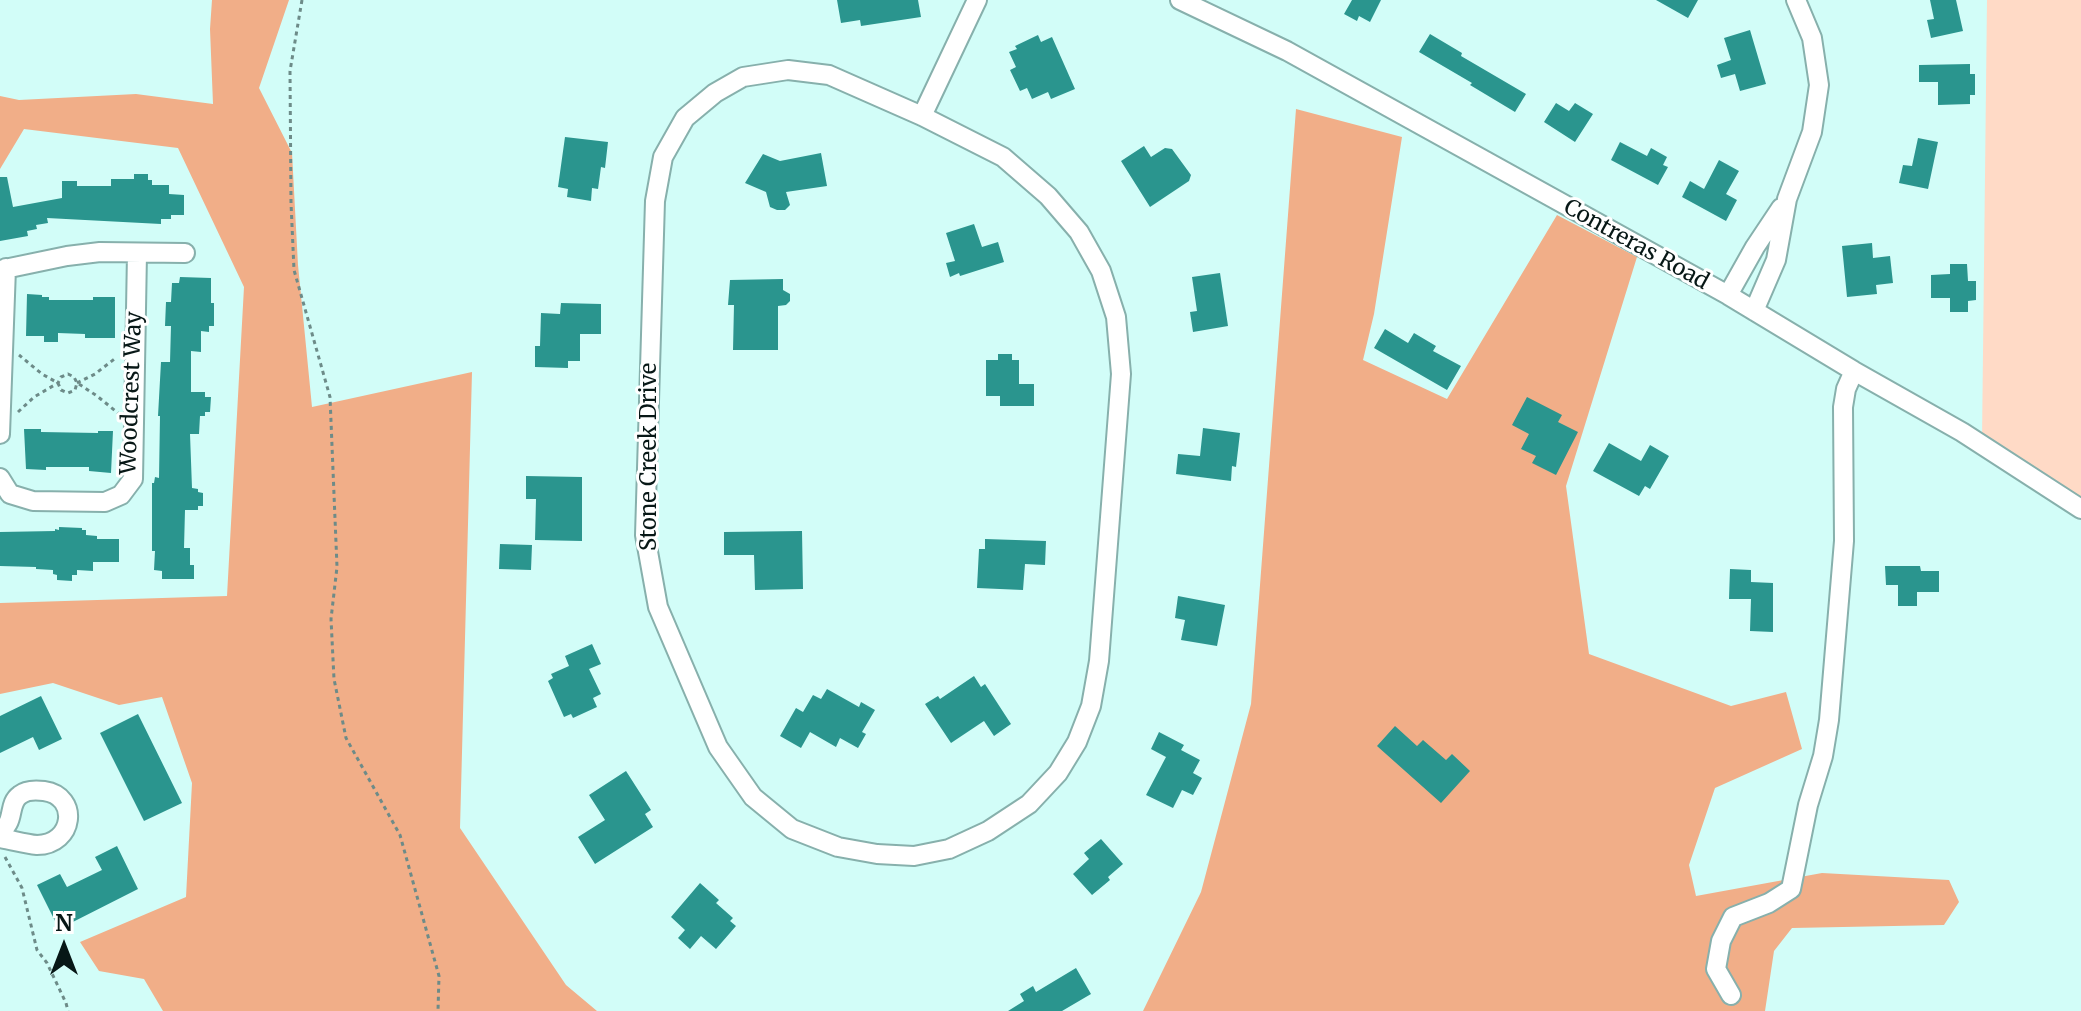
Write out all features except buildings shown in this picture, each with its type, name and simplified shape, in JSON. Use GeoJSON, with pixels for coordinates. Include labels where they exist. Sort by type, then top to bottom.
{"type":"FeatureCollection","features":[{"type":"Feature","properties":{"kind":"street"},"geometry":{"type":"LineString","coordinates":[[922,116],[977,0]]}},
{"type":"Feature","properties":{"kind":"street","name":"Contreras Road"},"geometry":{"type":"LineString","coordinates":[[1180,0],[1287,51],[1728,295],[1962,432],[2081,509]]}},
{"type":"Feature","properties":{"kind":"street"},"geometry":{"type":"LineString","coordinates":[[1754,311],[1776,260],[1787,199],[1812,132],[1819,85],[1812,38],[1796,0]]}},
{"type":"Feature","properties":{"kind":"street","name":"Stone Creek Drive"},"geometry":{"type":"LineString","coordinates":[[788,70],[829,75],[922,116],[1003,157],[1048,196],[1079,232],[1101,271],[1116,317],[1121,374],[1099,661],[1091,706],[1077,742],[1058,773],[1029,804],[988,831],[949,849],[914,856],[838,847],[792,829],[753,797],[718,747],[658,607],[645,535],[655,201],[663,157],[685,118],[715,93],[743,77],[788,70]]}},
{"type":"Feature","properties":{"kind":"street"},"geometry":{"type":"LineString","coordinates":[[1728,295],[1787,199]]}},
{"type":"Feature","properties":{"kind":"street"},"geometry":{"type":"LineString","coordinates":[[0,431],[3,269],[89,253],[185,253]]}},
{"type":"Feature","properties":{"kind":"street","name":"Woodcrest Way"},"geometry":{"type":"LineString","coordinates":[[0,478],[10,494],[33,501],[105,502],[121,495],[133,479],[137,253]]}},
{"type":"Feature","properties":{"kind":"street"},"geometry":{"type":"LineString","coordinates":[[1731,995],[1716,969],[1721,941],[1733,917],[1769,903],[1791,889],[1808,805],[1823,756],[1829,720],[1844,541],[1843,407],[1854,371]]}},
{"type":"Feature","properties":{"kind":"path"},"geometry":{"type":"LineString","coordinates":[[302,0],[290,71],[294,270],[330,397],[337,567],[331,619],[334,679],[346,738],[400,835],[439,976],[438,1011]]}},
{"type":"Feature","properties":{"kind":"path"},"geometry":{"type":"LineString","coordinates":[[4,340],[68,393],[75,390],[77,383],[115,360],[136,330]]}},
{"type":"Feature","properties":{"kind":"path"},"geometry":{"type":"LineString","coordinates":[[0,431],[34,397],[68,374],[120,415],[134,435]]}},
{"type":"Feature","properties":{"kind":"path"},"geometry":{"type":"LineString","coordinates":[[1,850],[22,888],[37,950],[47,963],[68,1011]]}},
{"type":"Feature","properties":{"kind":"shaded area"},"geometry":{"type":"Polygon","coordinates":[[[212,0],[289,0],[259,88],[292,153],[298,265],[312,407],[472,372],[460,828],[566,985],[597,1011],[163,1011],[144,979],[99,971],[80,942],[186,897],[192,783],[162,697],[119,705],[53,683],[0,694],[0,603],[227,596],[244,287],[178,148],[24,129],[0,169],[0,96],[19,100],[136,94],[213,104],[212,0]]]}},
{"type":"Feature","properties":{"kind":"shaded area"},"geometry":{"type":"Polygon","coordinates":[[[1987,0],[2081,0],[2081,502],[1982,440],[1987,0]]]}},
{"type":"Feature","properties":{"kind":"shaded area"},"geometry":{"type":"Polygon","coordinates":[[[1296,109],[1402,137],[1374,314],[1363,360],[1447,399],[1557,215],[1637,257],[1566,486],[1589,654],[1731,706],[1786,692],[1802,749],[1715,788],[1689,865],[1696,896],[1822,873],[1949,880],[1959,902],[1944,925],[1792,928],[1774,951],[1765,1011],[1143,1011],[1201,892],[1251,704],[1296,109]]]}}]}
